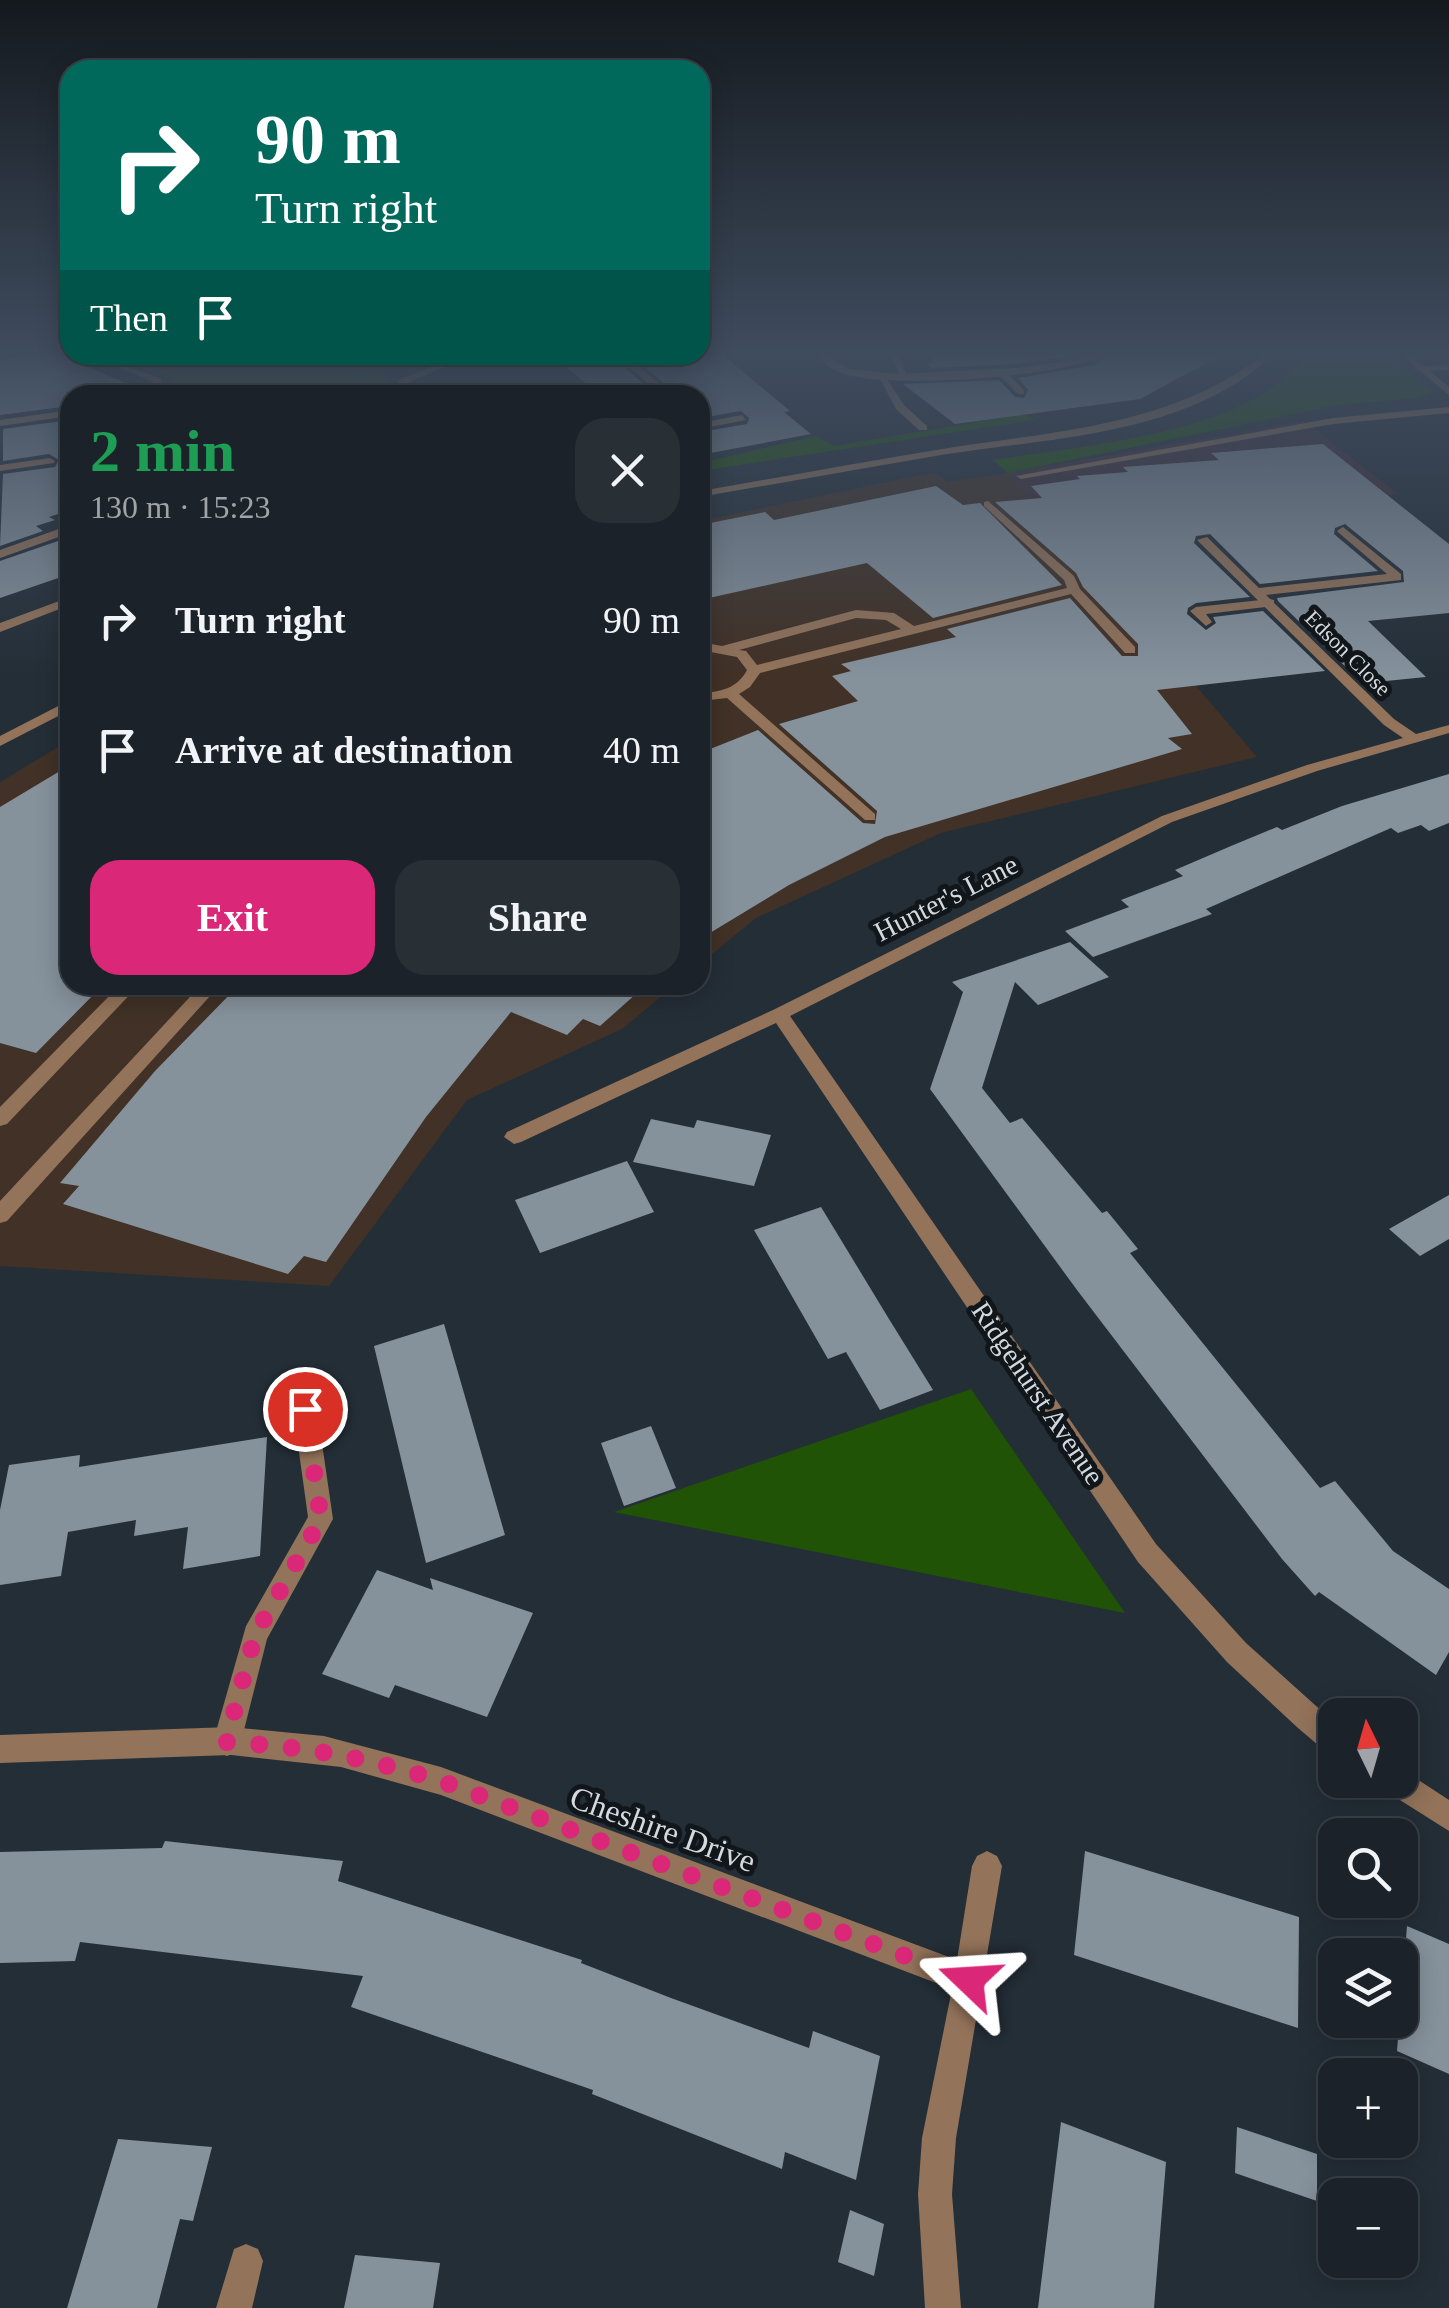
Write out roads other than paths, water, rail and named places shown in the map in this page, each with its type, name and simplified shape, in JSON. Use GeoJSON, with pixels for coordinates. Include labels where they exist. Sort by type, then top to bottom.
{"type":"FeatureCollection","features":[{"type":"Feature","properties":{"kind":"street"},"geometry":{"type":"LineString","coordinates":[[0,468],[38,463]]}},
{"type":"Feature","properties":{"kind":"street"},"geometry":{"type":"LineString","coordinates":[[710,492],[883,463]]}},
{"type":"Feature","properties":{"kind":"street"},"geometry":{"type":"LineString","coordinates":[[1021,476],[1096,463]]}},
{"type":"Feature","properties":{"kind":"street"},"geometry":{"type":"LineString","coordinates":[[988,504],[1070,578],[1074,590],[1130,650]]}},
{"type":"Feature","properties":{"kind":"street","name":"Edson Close"},"geometry":{"type":"LineString","coordinates":[[1258,592],[1397,577],[1343,530]]}},
{"type":"Feature","properties":{"kind":"street"},"geometry":{"type":"LineString","coordinates":[[0,554],[60,533]]}},
{"type":"Feature","properties":{"kind":"street","name":"Edson Close"},"geometry":{"type":"LineString","coordinates":[[1203,540],[1389,722],[1414,739]]}},
{"type":"Feature","properties":{"kind":"street"},"geometry":{"type":"LineString","coordinates":[[710,696],[743,687],[754,670],[1074,590]]}},
{"type":"Feature","properties":{"kind":"street"},"geometry":{"type":"LineString","coordinates":[[1206,622],[1196,611],[1270,604]]}},
{"type":"Feature","properties":{"kind":"street"},"geometry":{"type":"LineString","coordinates":[[0,628],[60,605]]}},
{"type":"Feature","properties":{"kind":"street"},"geometry":{"type":"LineString","coordinates":[[710,647],[727,649],[856,614],[889,616],[911,630]]}},
{"type":"Feature","properties":{"kind":"street"},"geometry":{"type":"LineString","coordinates":[[727,649],[750,662],[754,670]]}},
{"type":"Feature","properties":{"kind":"street"},"geometry":{"type":"LineString","coordinates":[[730,693],[870,817]]}},
{"type":"Feature","properties":{"kind":"street"},"geometry":{"type":"LineString","coordinates":[[0,742],[60,709]]}},
{"type":"Feature","properties":{"kind":"street","name":"Hunter's Lane"},"geometry":{"type":"LineString","coordinates":[[514,1136],[779,1014],[1167,819],[1260,784],[1449,729]]}},
{"type":"Feature","properties":{"kind":"street"},"geometry":{"type":"LineString","coordinates":[[0,1119],[120,995]]}},
{"type":"Feature","properties":{"kind":"street"},"geometry":{"type":"LineString","coordinates":[[1,1213],[202,995]]}},
{"type":"Feature","properties":{"kind":"street","name":"Ridgehurst Avenue"},"geometry":{"type":"LineString","coordinates":[[779,1014],[1148,1554],[1202,1622],[1257,1676],[1318,1726]]}},
{"type":"Feature","properties":{"kind":"street"},"geometry":{"type":"LineString","coordinates":[[55,1154],[77,1162]]}},
{"type":"Feature","properties":{"kind":"street"},"geometry":{"type":"LineString","coordinates":[[226,1742],[255,1635],[321,1519],[305,1409]]}},
{"type":"Feature","properties":{"kind":"street","name":"Cheshire Drive"},"geometry":{"type":"LineString","coordinates":[[0,1748],[226,1742],[305,1747],[359,1756],[441,1781],[969,1980]]}},
{"type":"Feature","properties":{"kind":"street"},"geometry":{"type":"LineString","coordinates":[[1418,1796],[1449,1816]]}},
{"type":"Feature","properties":{"kind":"street"},"geometry":{"type":"LineString","coordinates":[[943,2308],[935,2194],[939,2138],[987,1866]]}},
{"type":"Feature","properties":{"kind":"street"},"geometry":{"type":"LineString","coordinates":[[234,2308],[246,2261]]}}]}
